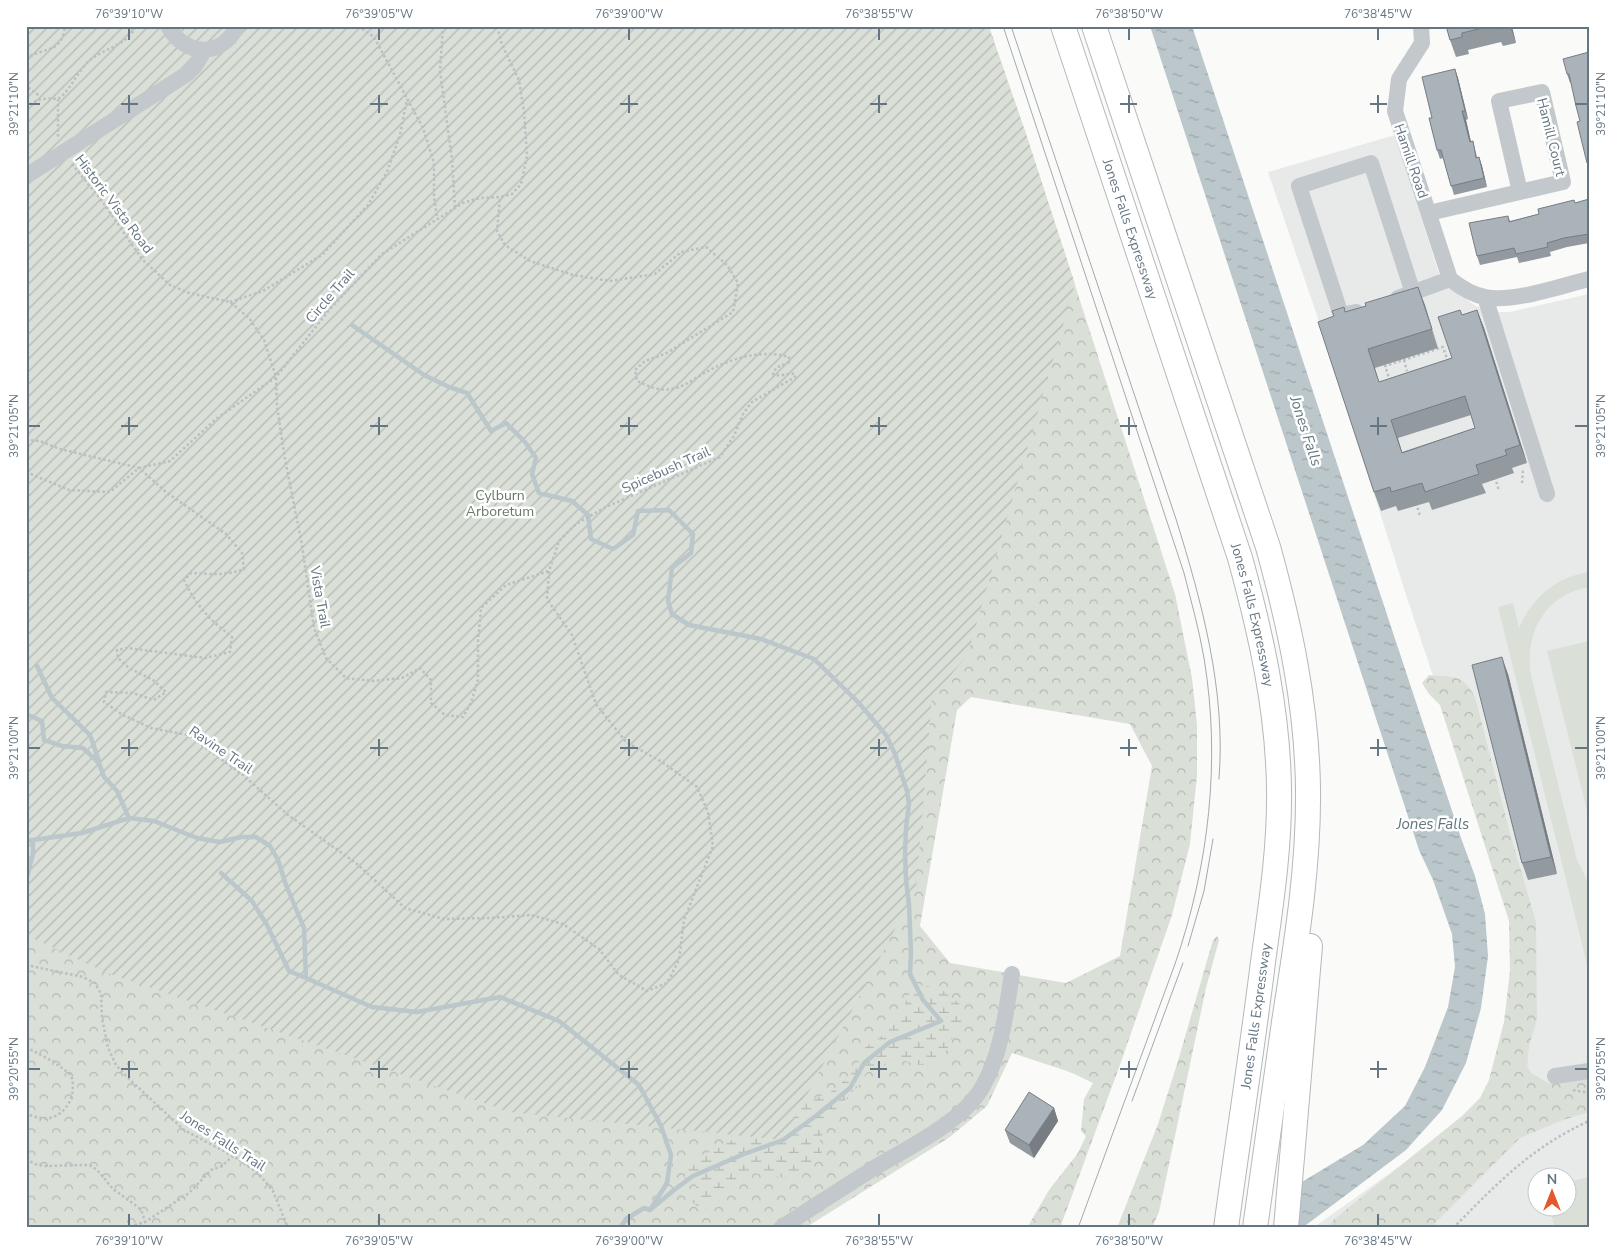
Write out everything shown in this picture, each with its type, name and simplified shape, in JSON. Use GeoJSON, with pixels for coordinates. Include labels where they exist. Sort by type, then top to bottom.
{"type":"FeatureCollection","features":[{"type":"Feature","properties":{"kind":"highway","name":"Jones Falls Expressway"},"geometry":{"type":"LineString","coordinates":[[1063,26],[1240,558],[1255,610],[1266,659],[1277,745],[1279,789],[1278,836],[1256,1021],[1219,1216]]}},
{"type":"Feature","properties":{"kind":"highway","name":"Jones Falls Expressway"},"geometry":{"type":"LineString","coordinates":[[1094,26],[1248,486],[1280,592],[1295,655],[1302,700],[1308,789],[1304,875],[1255,1228]]}},
{"type":"Feature","properties":{"kind":"highway"},"geometry":{"type":"LineString","coordinates":[[1286,1228],[1290,1162],[1309,970],[1312,836],[1308,789]]}},
{"type":"Feature","properties":{"kind":"street"},"geometry":{"type":"LineString","coordinates":[[168,26],[171,32],[190,48],[204,51],[218,47],[228,39],[237,26]]}},
{"type":"Feature","properties":{"kind":"street","name":"Hamill Road"},"geometry":{"type":"LineString","coordinates":[[1421,26],[1422,43],[1399,79],[1395,111],[1450,279]]}},
{"type":"Feature","properties":{"kind":"street"},"geometry":{"type":"LineString","coordinates":[[26,176],[187,74],[195,66],[204,51]]}},
{"type":"Feature","properties":{"kind":"street","name":"Hamill Court"},"geometry":{"type":"LineString","coordinates":[[1542,92],[1562,182],[1520,192],[1499,101],[1542,92]]}},
{"type":"Feature","properties":{"kind":"street"},"geometry":{"type":"LineString","coordinates":[[1369,308],[1341,316],[1299,186],[1371,164],[1413,293]]}},
{"type":"Feature","properties":{"kind":"street","name":"Hamill Road"},"geometry":{"type":"LineString","coordinates":[[1429,213],[1520,192]]}},
{"type":"Feature","properties":{"kind":"street"},"geometry":{"type":"LineString","coordinates":[[1387,302],[1450,279],[1465,289],[1485,297],[1505,298],[1589,279]]}},
{"type":"Feature","properties":{"kind":"street"},"geometry":{"type":"LineString","coordinates":[[1485,297],[1547,494]]}},
{"type":"Feature","properties":{"kind":"street"},"geometry":{"type":"LineString","coordinates":[[781,1228],[949,1122],[974,1100],[984,1084],[999,1044],[1012,974]]}},
{"type":"Feature","properties":{"kind":"street"},"geometry":{"type":"LineString","coordinates":[[1555,1076],[1589,1070]]}},
{"type":"Feature","properties":{"kind":"path"},"geometry":{"type":"LineString","coordinates":[[26,59],[61,44],[65,26]]}},
{"type":"Feature","properties":{"kind":"path"},"geometry":{"type":"LineString","coordinates":[[26,108],[33,101],[42,98],[58,99],[66,92],[88,62],[98,54],[128,38],[136,26]]}},
{"type":"Feature","properties":{"kind":"path"},"geometry":{"type":"LineString","coordinates":[[358,26],[374,37],[423,128],[434,163],[434,196],[437,218]]}},
{"type":"Feature","properties":{"kind":"path"},"geometry":{"type":"LineString","coordinates":[[443,26],[440,71],[452,159],[455,208]]}},
{"type":"Feature","properties":{"kind":"path","name":"Circle Trail"},"geometry":{"type":"LineString","coordinates":[[26,472],[69,490],[110,492],[139,468],[170,461],[216,419],[276,377],[330,308],[382,254],[455,208],[479,198],[500,197],[512,194],[521,184],[527,156],[524,112],[518,80],[502,45],[497,26]]}},
{"type":"Feature","properties":{"kind":"path"},"geometry":{"type":"LineString","coordinates":[[26,83],[30,89],[42,98]]}},
{"type":"Feature","properties":{"kind":"path"},"geometry":{"type":"LineString","coordinates":[[58,99],[58,142],[63,154]]}},
{"type":"Feature","properties":{"kind":"path"},"geometry":{"type":"LineString","coordinates":[[230,302],[263,291],[322,255],[368,205],[387,172],[400,136],[407,99]]}},
{"type":"Feature","properties":{"kind":"path","name":"Historic Vista Road"},"geometry":{"type":"LineString","coordinates":[[63,154],[102,202],[142,259],[170,285],[189,293],[230,302]]}},
{"type":"Feature","properties":{"kind":"path","name":"Spicebush Trail"},"geometry":{"type":"LineString","coordinates":[[500,197],[497,231],[505,245],[530,261],[573,275],[610,281],[655,274],[681,252],[706,247],[727,265],[738,283],[732,312],[665,354],[645,361],[635,370],[637,381],[654,389],[671,389],[731,361],[748,356],[762,355],[789,357],[789,362],[776,368],[773,374],[780,376],[790,373],[795,374],[795,377],[786,384],[774,388],[752,402],[743,414],[734,436],[720,457],[606,507],[576,524],[559,541],[549,571],[547,599],[572,635],[596,704],[626,742],[662,762],[697,787],[708,812],[713,846],[684,920],[679,960],[667,983],[647,991],[619,975],[599,949]]}},
{"type":"Feature","properties":{"kind":"path","name":"Vista Trail"},"geometry":{"type":"LineString","coordinates":[[230,302],[249,318],[264,340],[276,377],[277,406],[302,545],[314,628],[326,658],[346,678],[373,682],[402,678],[420,668],[431,680],[431,704],[445,715],[463,717],[471,702],[478,680],[478,641],[481,608],[506,585],[549,571]]}},
{"type":"Feature","properties":{"kind":"path"},"geometry":{"type":"LineString","coordinates":[[1391,383],[1385,366],[1443,347],[1449,365]]}},
{"type":"Feature","properties":{"kind":"path"},"geometry":{"type":"LineString","coordinates":[[1404,360],[1407,371]]}},
{"type":"Feature","properties":{"kind":"path"},"geometry":{"type":"LineString","coordinates":[[26,440],[40,440],[60,449],[139,468]]}},
{"type":"Feature","properties":{"kind":"path"},"geometry":{"type":"LineString","coordinates":[[1522,483],[1525,466]]}},
{"type":"Feature","properties":{"kind":"path","name":"Ravine Trail"},"geometry":{"type":"LineString","coordinates":[[139,468],[166,492],[226,534],[242,553],[244,569],[233,573],[217,575],[191,573],[184,580],[192,596],[209,619],[232,637],[230,652],[204,658],[128,648],[117,650],[118,658],[129,668],[152,680],[166,692],[154,700],[133,693],[106,692],[104,702],[122,716],[152,728],[188,735],[243,774],[288,815],[356,863],[405,908],[444,919],[531,915],[564,924],[599,949]]}},
{"type":"Feature","properties":{"kind":"path"},"geometry":{"type":"LineString","coordinates":[[1499,491],[1495,477],[1500,475]]}},
{"type":"Feature","properties":{"kind":"path"},"geometry":{"type":"LineString","coordinates":[[1416,502],[1420,516]]}},
{"type":"Feature","properties":{"kind":"path","name":"Jones Falls Trail"},"geometry":{"type":"LineString","coordinates":[[26,965],[83,976],[95,983],[101,994],[102,1018],[108,1048],[116,1065],[184,1130],[233,1156],[258,1173],[278,1203],[288,1228]]}},
{"type":"Feature","properties":{"kind":"path"},"geometry":{"type":"LineString","coordinates":[[26,1047],[64,1069],[71,1076],[74,1090],[72,1099],[57,1115],[51,1118],[43,1118],[26,1114]]}},
{"type":"Feature","properties":{"kind":"path"},"geometry":{"type":"LineString","coordinates":[[1573,1090],[1589,1093]]}},
{"type":"Feature","properties":{"kind":"path"},"geometry":{"type":"LineString","coordinates":[[1452,1228],[1517,1165],[1554,1139],[1589,1121]]}},
{"type":"Feature","properties":{"kind":"path"},"geometry":{"type":"LineString","coordinates":[[125,1228],[145,1222],[189,1193],[211,1170],[222,1166],[233,1156]]}},
{"type":"Feature","properties":{"kind":"path"},"geometry":{"type":"LineString","coordinates":[[26,1160],[45,1166],[92,1166],[100,1172],[113,1189],[138,1207],[142,1212],[147,1228]]}},
{"type":"Feature","properties":{"kind":"shaded area"},"geometry":{"type":"Polygon","coordinates":[[[1395,135],[1440,277],[1457,293],[1476,306],[1496,312],[1510,312],[1589,294],[1589,1228],[1313,1228],[1501,1094],[1514,919],[1408,601],[1323,333],[1268,172],[1395,135]]]}},
{"type":"Feature","properties":{"kind":"green space","name":"Cylburn Arboretum"},"geometry":{"type":"Polygon","coordinates":[[[26,26],[989,26],[1026,134],[1175,594],[1192,678],[1197,725],[1197,775],[1190,844],[1172,915],[1121,1062],[1060,1228],[1027,1228],[1049,1190],[1078,1153],[1086,1136],[1081,1131],[1084,1099],[1093,1083],[1070,1072],[1012,1053],[987,1106],[950,1137],[805,1228],[26,1228],[26,26]],[[971,697],[957,710],[920,926],[950,963],[1066,983],[1120,956],[1152,766],[1130,724],[971,697]]]}},
{"type":"Feature","properties":{"kind":"green space","name":"Cylburn Arboretum"},"geometry":{"type":"Polygon","coordinates":[[[26,26],[988,26],[1075,284],[967,656],[932,697],[916,890],[783,1140],[510,1112],[105,972],[26,935],[26,26]]]}},
{"type":"Feature","properties":{"kind":"green space"},"geometry":{"type":"Polygon","coordinates":[[[1589,572],[1589,587],[1573,591],[1560,598],[1540,619],[1534,631],[1530,660],[1531,676],[1577,860],[1589,884],[1589,972],[1498,607],[1513,603],[1519,628],[1531,607],[1546,591],[1566,579],[1589,572]]]}},
{"type":"Feature","properties":{"kind":"green space"},"geometry":{"type":"Polygon","coordinates":[[[1589,641],[1589,818],[1547,651],[1589,641]]]}},
{"type":"Feature","properties":{"kind":"green space"},"geometry":{"type":"Polygon","coordinates":[[[1429,675],[1461,680],[1475,697],[1510,833],[1536,922],[1537,1019],[1529,1046],[1527,1066],[1531,1073],[1548,1083],[1580,1079],[1589,1080],[1589,1112],[1563,1120],[1520,1138],[1430,1228],[1329,1228],[1332,1221],[1462,1116],[1480,1098],[1489,1080],[1504,1022],[1510,971],[1509,921],[1440,705],[1429,694],[1422,683],[1429,675]]]}},
{"type":"Feature","properties":{"kind":"green space"},"geometry":{"type":"Polygon","coordinates":[[[1217,936],[1219,940],[1206,988],[1159,1212],[1152,1228],[1117,1228],[1158,1124],[1213,940],[1217,936]]]}},
{"type":"Feature","properties":{"kind":"green space"},"geometry":{"type":"Polygon","coordinates":[[[921,985],[941,989],[961,1005],[962,1022],[938,1065],[920,1065],[897,1059],[866,1073],[861,1083],[830,1116],[819,1142],[823,1151],[812,1163],[787,1178],[753,1173],[737,1182],[722,1198],[703,1211],[691,1201],[697,1192],[696,1181],[685,1180],[685,1169],[691,1159],[717,1149],[791,1105],[828,1094],[845,1080],[860,1060],[863,1049],[882,1036],[894,1024],[901,1015],[911,989],[921,985]]]}},
{"type":"Feature","properties":{"kind":"green space"},"geometry":{"type":"Polygon","coordinates":[[[1589,1177],[1589,1228],[1555,1228],[1552,1216],[1578,1216],[1578,1180],[1589,1177]]]}},
{"type":"Feature","properties":{"kind":"water","name":"Jones Falls"},"geometry":{"type":"Polygon","coordinates":[[[1150,26],[1192,26],[1475,876],[1485,914],[1488,956],[1481,1008],[1466,1063],[1442,1110],[1406,1150],[1302,1228],[1226,1228],[1363,1145],[1405,1106],[1425,1067],[1448,1007],[1455,967],[1452,934],[1433,880],[1419,850],[1150,26]]]}},
{"type":"Feature","properties":{"kind":"pier"},"geometry":{"type":"Polygon","coordinates":[[[1277,1194],[1273,1228],[1224,1228],[1225,1226],[1277,1194]]]}},
{"type":"Feature","properties":{"kind":"building"},"geometry":{"type":"Polygon","coordinates":[[[1446,26],[1491,26],[1462,33],[1462,37],[1450,40],[1446,26]]]}},
{"type":"Feature","properties":{"kind":"building"},"geometry":{"type":"Polygon","coordinates":[[[1496,26],[1507,26],[1496,29],[1496,26]]]}},
{"type":"Feature","properties":{"kind":"building"},"geometry":{"type":"Polygon","coordinates":[[[1589,52],[1589,162],[1587,163],[1577,122],[1580,121],[1569,74],[1567,74],[1563,59],[1589,52]]]}},
{"type":"Feature","properties":{"kind":"building"},"geometry":{"type":"Polygon","coordinates":[[[1455,69],[1465,111],[1462,111],[1470,142],[1473,141],[1476,158],[1479,157],[1484,178],[1451,186],[1441,150],[1437,150],[1429,118],[1432,118],[1422,77],[1455,69]]]}},
{"type":"Feature","properties":{"kind":"building"},"geometry":{"type":"Polygon","coordinates":[[[1589,199],[1589,234],[1564,238],[1547,243],[1548,247],[1516,254],[1514,248],[1477,256],[1469,223],[1508,216],[1509,222],[1539,214],[1538,209],[1574,200],[1575,203],[1589,199]]]}},
{"type":"Feature","properties":{"kind":"building"},"geometry":{"type":"Polygon","coordinates":[[[1418,287],[1432,329],[1368,349],[1379,382],[1452,358],[1438,317],[1460,310],[1462,315],[1477,310],[1520,445],[1505,450],[1507,455],[1476,465],[1479,474],[1425,492],[1422,483],[1391,492],[1390,487],[1374,492],[1318,322],[1334,316],[1332,311],[1344,307],[1345,312],[1366,306],[1365,303],[1418,287]],[[1465,396],[1391,420],[1402,453],[1475,428],[1465,396]]]}},
{"type":"Feature","properties":{"kind":"building"},"geometry":{"type":"Polygon","coordinates":[[[1502,657],[1551,857],[1522,863],[1472,665],[1502,657]]]}},
{"type":"Feature","properties":{"kind":"building"},"geometry":{"type":"Polygon","coordinates":[[[1029,1092],[1054,1108],[1029,1145],[1005,1130],[1029,1092]]]}},
{"type":"Feature","properties":{"kind":"waterway"},"geometry":{"type":"LineString","coordinates":[[352,325],[424,375],[467,393],[491,431],[506,423],[525,442],[536,458],[532,474],[539,493],[572,501],[588,515],[591,539],[613,549],[633,535],[638,511],[669,510],[693,534],[691,553],[672,568],[668,601],[672,614],[689,625],[761,639],[814,659],[858,702],[886,735],[895,754],[907,791],[909,804],[905,853],[911,952],[910,974],[923,1000],[941,1021],[890,1042],[864,1063],[850,1088],[783,1140],[693,1176],[650,1210]]}},
{"type":"Feature","properties":{"kind":"waterway"},"geometry":{"type":"LineString","coordinates":[[37,666],[52,698],[90,735],[99,761]]}},
{"type":"Feature","properties":{"kind":"waterway"},"geometry":{"type":"LineString","coordinates":[[26,714],[42,721],[44,740],[62,746],[83,748],[99,763],[104,777],[117,791],[129,818]]}},
{"type":"Feature","properties":{"kind":"waterway"},"geometry":{"type":"LineString","coordinates":[[26,841],[82,833],[129,818],[154,821],[197,838],[220,842],[241,837],[256,837],[270,846],[278,860],[304,928],[306,978],[372,1007],[417,1012],[500,997],[559,1021],[639,1085],[661,1126],[671,1155],[667,1183],[650,1210],[644,1208],[626,1219],[620,1228]]}},
{"type":"Feature","properties":{"kind":"waterway"},"geometry":{"type":"LineString","coordinates":[[26,881],[33,854],[33,841]]}},
{"type":"Feature","properties":{"kind":"waterway"},"geometry":{"type":"LineString","coordinates":[[221,873],[252,901],[267,925],[289,971],[306,978]]}},
{"type":"Feature","properties":{"kind":"tram line"},"geometry":{"type":"LineString","coordinates":[[1003,26],[1184,573],[1202,647],[1209,697],[1211,735],[1209,812],[1204,851],[1187,927],[1078,1228]]}},
{"type":"Feature","properties":{"kind":"tram line"},"geometry":{"type":"LineString","coordinates":[[1011,26],[1176,519],[1195,583],[1210,647],[1215,680],[1219,713],[1219,779]]}},
{"type":"Feature","properties":{"kind":"tram line"},"geometry":{"type":"LineString","coordinates":[[1188,946],[1204,891],[1213,839]]}},
{"type":"Feature","properties":{"kind":"tram line"},"geometry":{"type":"LineString","coordinates":[[1132,1101],[1183,963]]}}]}
